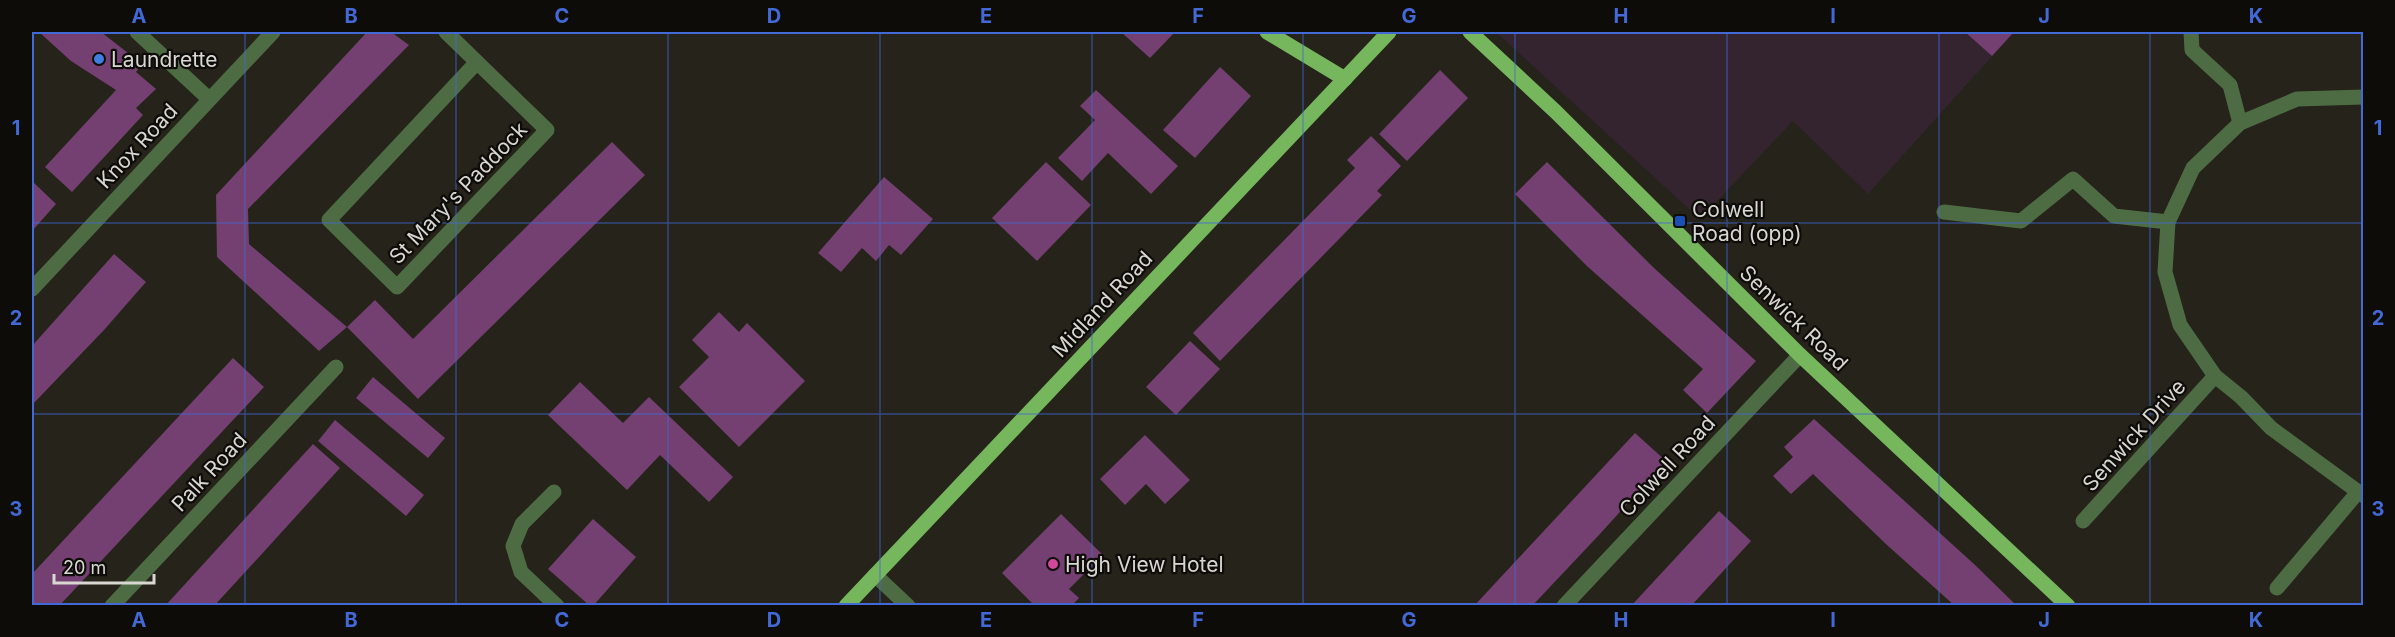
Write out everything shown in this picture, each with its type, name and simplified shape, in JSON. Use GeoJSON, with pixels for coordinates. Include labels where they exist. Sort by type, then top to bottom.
{"type":"FeatureCollection","features":[{"type":"Feature","properties":{"kind":"main road"},"geometry":{"type":"LineString","coordinates":[[1267,32],[1345,79]]}},
{"type":"Feature","properties":{"kind":"main road","name":"Midland Road"},"geometry":{"type":"LineString","coordinates":[[846,606],[1389,32]]}},
{"type":"Feature","properties":{"kind":"main road","name":"Senwick Road"},"geometry":{"type":"LineString","coordinates":[[1470,32],[1556,112],[1800,355],[2061,603]]}},
{"type":"Feature","properties":{"kind":"street"},"geometry":{"type":"LineString","coordinates":[[136,32],[209,99]]}},
{"type":"Feature","properties":{"kind":"street","name":"Knox Road"},"geometry":{"type":"LineString","coordinates":[[32,289],[273,32]]}},
{"type":"Feature","properties":{"kind":"street","name":"St Mary's Paddock"},"geometry":{"type":"LineString","coordinates":[[446,32],[477,62],[547,130],[397,286],[329,220],[477,62]]}},
{"type":"Feature","properties":{"kind":"street"},"geometry":{"type":"LineString","coordinates":[[2192,32],[2192,50],[2230,85],[2240,123]]}},
{"type":"Feature","properties":{"kind":"street","name":"Senwick Drive"},"geometry":{"type":"LineString","coordinates":[[2361,494],[2271,428],[2241,397],[2215,376],[2180,325],[2165,272],[2168,222],[2193,168],[2240,123],[2297,99],[2364,97]]}},
{"type":"Feature","properties":{"kind":"street"},"geometry":{"type":"LineString","coordinates":[[1944,212],[2020,221],[2073,179],[2114,216],[2168,222]]}},
{"type":"Feature","properties":{"kind":"street","name":"Colwell Road"},"geometry":{"type":"LineString","coordinates":[[1564,606],[1800,355]]}},
{"type":"Feature","properties":{"kind":"street","name":"Palk Road"},"geometry":{"type":"LineString","coordinates":[[112,606],[336,367]]}},
{"type":"Feature","properties":{"kind":"street","name":"Senwick Drive"},"geometry":{"type":"LineString","coordinates":[[2083,521],[2215,376]]}},
{"type":"Feature","properties":{"kind":"street"},"geometry":{"type":"LineString","coordinates":[[554,492],[522,525],[513,546],[521,572],[557,606]]}},
{"type":"Feature","properties":{"kind":"street"},"geometry":{"type":"LineString","coordinates":[[2277,588],[2361,494]]}},
{"type":"Feature","properties":{"kind":"street"},"geometry":{"type":"LineString","coordinates":[[875,575],[908,606]]}},
{"type":"Feature","properties":{"kind":"shaded area"},"geometry":{"type":"Polygon","coordinates":[[[1496,32],[2014,32],[1868,194],[1793,121],[1700,219],[1496,32]]]}},
{"type":"Feature","properties":{"kind":"building"},"geometry":{"type":"Polygon","coordinates":[[[39,32],[101,32],[142,64],[136,72],[156,89],[136,108],[143,115],[72,192],[45,167],[116,90],[71,61],[39,32]]]}},
{"type":"Feature","properties":{"kind":"building"},"geometry":{"type":"Polygon","coordinates":[[[367,32],[391,32],[409,45],[248,209],[249,244],[347,327],[319,351],[217,257],[216,195],[367,32]]]}},
{"type":"Feature","properties":{"kind":"building"},"geometry":{"type":"Polygon","coordinates":[[[1121,32],[1175,32],[1150,58],[1121,32]]]}},
{"type":"Feature","properties":{"kind":"building"},"geometry":{"type":"Polygon","coordinates":[[[1965,32],[2014,32],[1992,56],[1965,32]]]}},
{"type":"Feature","properties":{"kind":"building"},"geometry":{"type":"Polygon","coordinates":[[[1220,67],[1251,96],[1195,158],[1163,130],[1220,67]]]}},
{"type":"Feature","properties":{"kind":"building"},"geometry":{"type":"Polygon","coordinates":[[[1440,70],[1468,98],[1407,161],[1379,134],[1440,70]]]}},
{"type":"Feature","properties":{"kind":"building"},"geometry":{"type":"Polygon","coordinates":[[[1096,90],[1178,166],[1151,194],[1108,153],[1082,181],[1058,158],[1095,120],[1080,106],[1096,90]]]}},
{"type":"Feature","properties":{"kind":"building"},"geometry":{"type":"Polygon","coordinates":[[[1371,136],[1401,166],[1377,191],[1382,195],[1220,361],[1193,333],[1355,168],[1347,160],[1371,136]]]}},
{"type":"Feature","properties":{"kind":"building"},"geometry":{"type":"Polygon","coordinates":[[[612,142],[645,175],[418,399],[347,327],[375,300],[413,339],[612,142]]]}},
{"type":"Feature","properties":{"kind":"building"},"geometry":{"type":"Polygon","coordinates":[[[1046,162],[1091,205],[1037,261],[992,218],[1046,162]]]}},
{"type":"Feature","properties":{"kind":"building"},"geometry":{"type":"Polygon","coordinates":[[[1547,162],[1654,268],[1756,361],[1707,413],[1683,390],[1703,369],[1588,267],[1515,194],[1547,162]]]}},
{"type":"Feature","properties":{"kind":"building"},"geometry":{"type":"Polygon","coordinates":[[[884,177],[933,219],[901,255],[889,245],[876,261],[862,248],[841,272],[818,253],[884,177]]]}},
{"type":"Feature","properties":{"kind":"building"},"geometry":{"type":"Polygon","coordinates":[[[32,181],[56,204],[32,231],[32,181]]]}},
{"type":"Feature","properties":{"kind":"building"},"geometry":{"type":"Polygon","coordinates":[[[114,254],[146,282],[104,330],[32,405],[32,346],[114,254]]]}},
{"type":"Feature","properties":{"kind":"building"},"geometry":{"type":"Polygon","coordinates":[[[719,312],[739,332],[747,323],[805,381],[739,447],[679,387],[709,357],[692,340],[719,312]]]}},
{"type":"Feature","properties":{"kind":"building"},"geometry":{"type":"Polygon","coordinates":[[[1190,341],[1220,369],[1176,415],[1146,387],[1190,341]]]}},
{"type":"Feature","properties":{"kind":"building"},"geometry":{"type":"Polygon","coordinates":[[[233,358],[264,387],[59,606],[32,606],[32,574],[233,358]]]}},
{"type":"Feature","properties":{"kind":"building"},"geometry":{"type":"Polygon","coordinates":[[[373,377],[445,438],[428,458],[356,398],[373,377]]]}},
{"type":"Feature","properties":{"kind":"building"},"geometry":{"type":"Polygon","coordinates":[[[580,382],[623,423],[649,397],[733,477],[709,502],[660,455],[627,490],[548,415],[580,382]]]}},
{"type":"Feature","properties":{"kind":"building"},"geometry":{"type":"Polygon","coordinates":[[[1814,419],[2015,604],[2013,606],[1955,606],[1813,474],[1791,494],[1773,476],[1793,457],[1784,447],[1814,419]]]}},
{"type":"Feature","properties":{"kind":"building"},"geometry":{"type":"Polygon","coordinates":[[[335,420],[424,495],[406,516],[318,441],[335,420]]]}},
{"type":"Feature","properties":{"kind":"building"},"geometry":{"type":"Polygon","coordinates":[[[1635,433],[1666,461],[1599,535],[1532,606],[1474,606],[1635,433]]]}},
{"type":"Feature","properties":{"kind":"building"},"geometry":{"type":"Polygon","coordinates":[[[1145,435],[1190,480],[1165,504],[1146,484],[1125,505],[1100,479],[1145,435]]]}},
{"type":"Feature","properties":{"kind":"building"},"geometry":{"type":"Polygon","coordinates":[[[313,444],[340,468],[260,556],[214,606],[165,606],[313,444]]]}},
{"type":"Feature","properties":{"kind":"building"},"geometry":{"type":"Polygon","coordinates":[[[1719,511],[1751,541],[1691,606],[1631,606],[1719,511]]]}},
{"type":"Feature","properties":{"kind":"building","name":"High View Hotel"},"geometry":{"type":"Polygon","coordinates":[[[1061,514],[1103,555],[1069,589],[1079,598],[1071,606],[1035,606],[1002,573],[1061,514]]]}},
{"type":"Feature","properties":{"kind":"building"},"geometry":{"type":"Polygon","coordinates":[[[593,519],[636,557],[593,606],[590,606],[548,569],[593,519]]]}},
{"type":"Feature","properties":{"kind":"place","name":"Laundrette"},"geometry":{"type":"Point","coordinates":[99,59]}},
{"type":"Feature","properties":{"kind":"place","name":"Colwell Road (opp)"},"geometry":{"type":"Point","coordinates":[1680,221]}},
{"type":"Feature","properties":{"kind":"place","name":"High View Hotel"},"geometry":{"type":"Point","coordinates":[1053,564]}}]}
